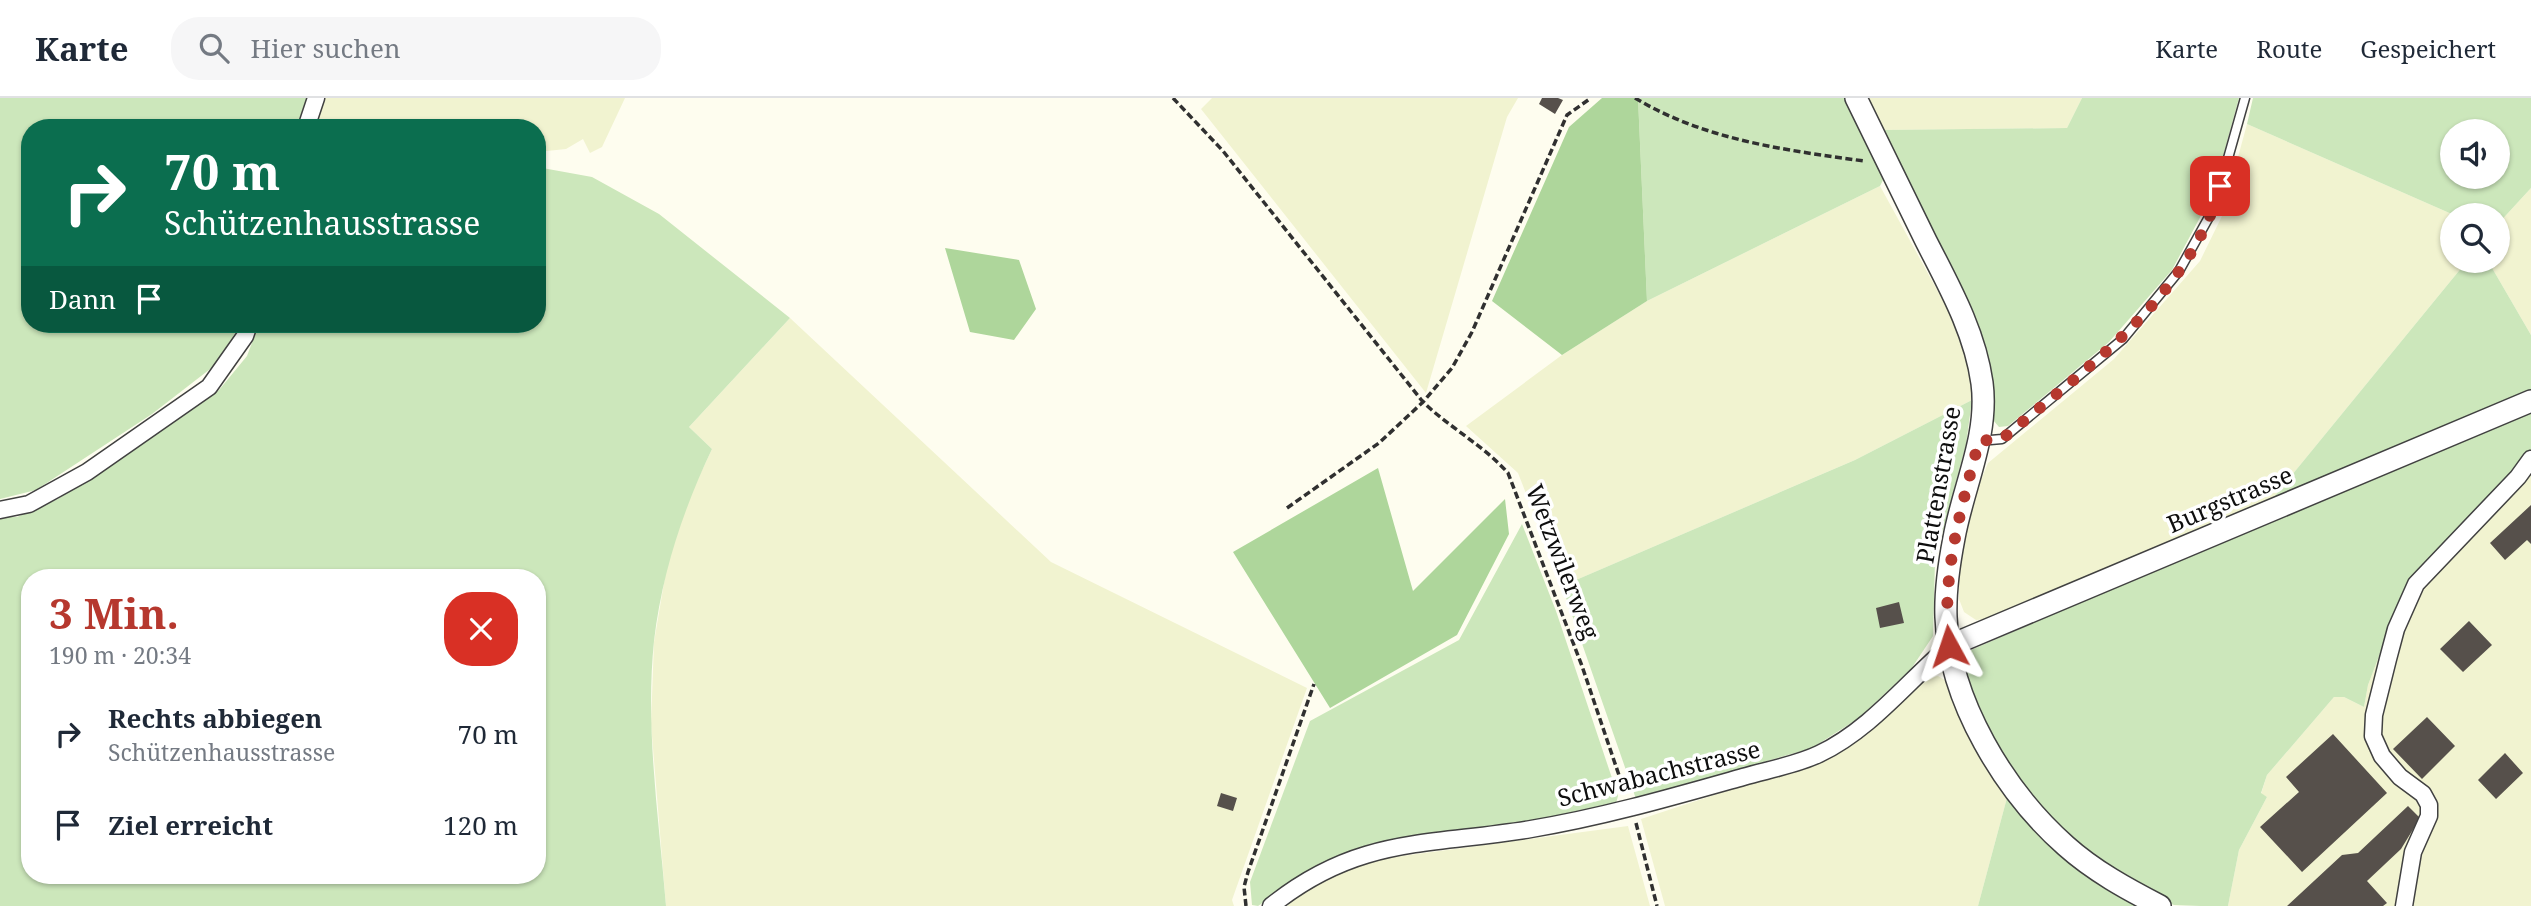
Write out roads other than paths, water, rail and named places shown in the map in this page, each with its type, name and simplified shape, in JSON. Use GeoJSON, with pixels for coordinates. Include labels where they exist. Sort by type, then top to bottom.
{"type":"FeatureCollection","features":[{"type":"Feature","properties":{"kind":"street"},"geometry":{"type":"LineString","coordinates":[[309,119],[316,98]]}},
{"type":"Feature","properties":{"kind":"street","name":"Plattenstrasse"},"geometry":{"type":"LineString","coordinates":[[1856,98],[1974,343],[1982,385],[1979,441],[1954,537],[1947,592],[1949,646],[1964,698],[2006,776],[2032,810],[2066,846],[2104,875],[2160,906]]}},
{"type":"Feature","properties":{"kind":"street"},"geometry":{"type":"LineString","coordinates":[[0,510],[29,504],[86,472],[209,387],[246,333]]}},
{"type":"Feature","properties":{"kind":"street","name":"Burgstrasse"},"geometry":{"type":"LineString","coordinates":[[1949,646],[2531,401]]}},
{"type":"Feature","properties":{"kind":"street"},"geometry":{"type":"LineString","coordinates":[[2404,906],[2413,852],[2429,816],[2429,804],[2423,794],[2400,776],[2382,756],[2373,736],[2374,715],[2396,629],[2416,584],[2518,477],[2531,459]]}},
{"type":"Feature","properties":{"kind":"street","name":"Schwabachstrasse"},"geometry":{"type":"LineString","coordinates":[[1271,906],[1295,886],[1328,868],[1363,854],[1398,846],[1529,829],[1630,810],[1818,755],[1860,728],[1949,646]]}},
{"type":"Feature","properties":{"kind":"lane"},"geometry":{"type":"LineString","coordinates":[[1979,441],[2002,439],[2123,338],[2179,271],[2214,208],[2245,98]]}}]}
